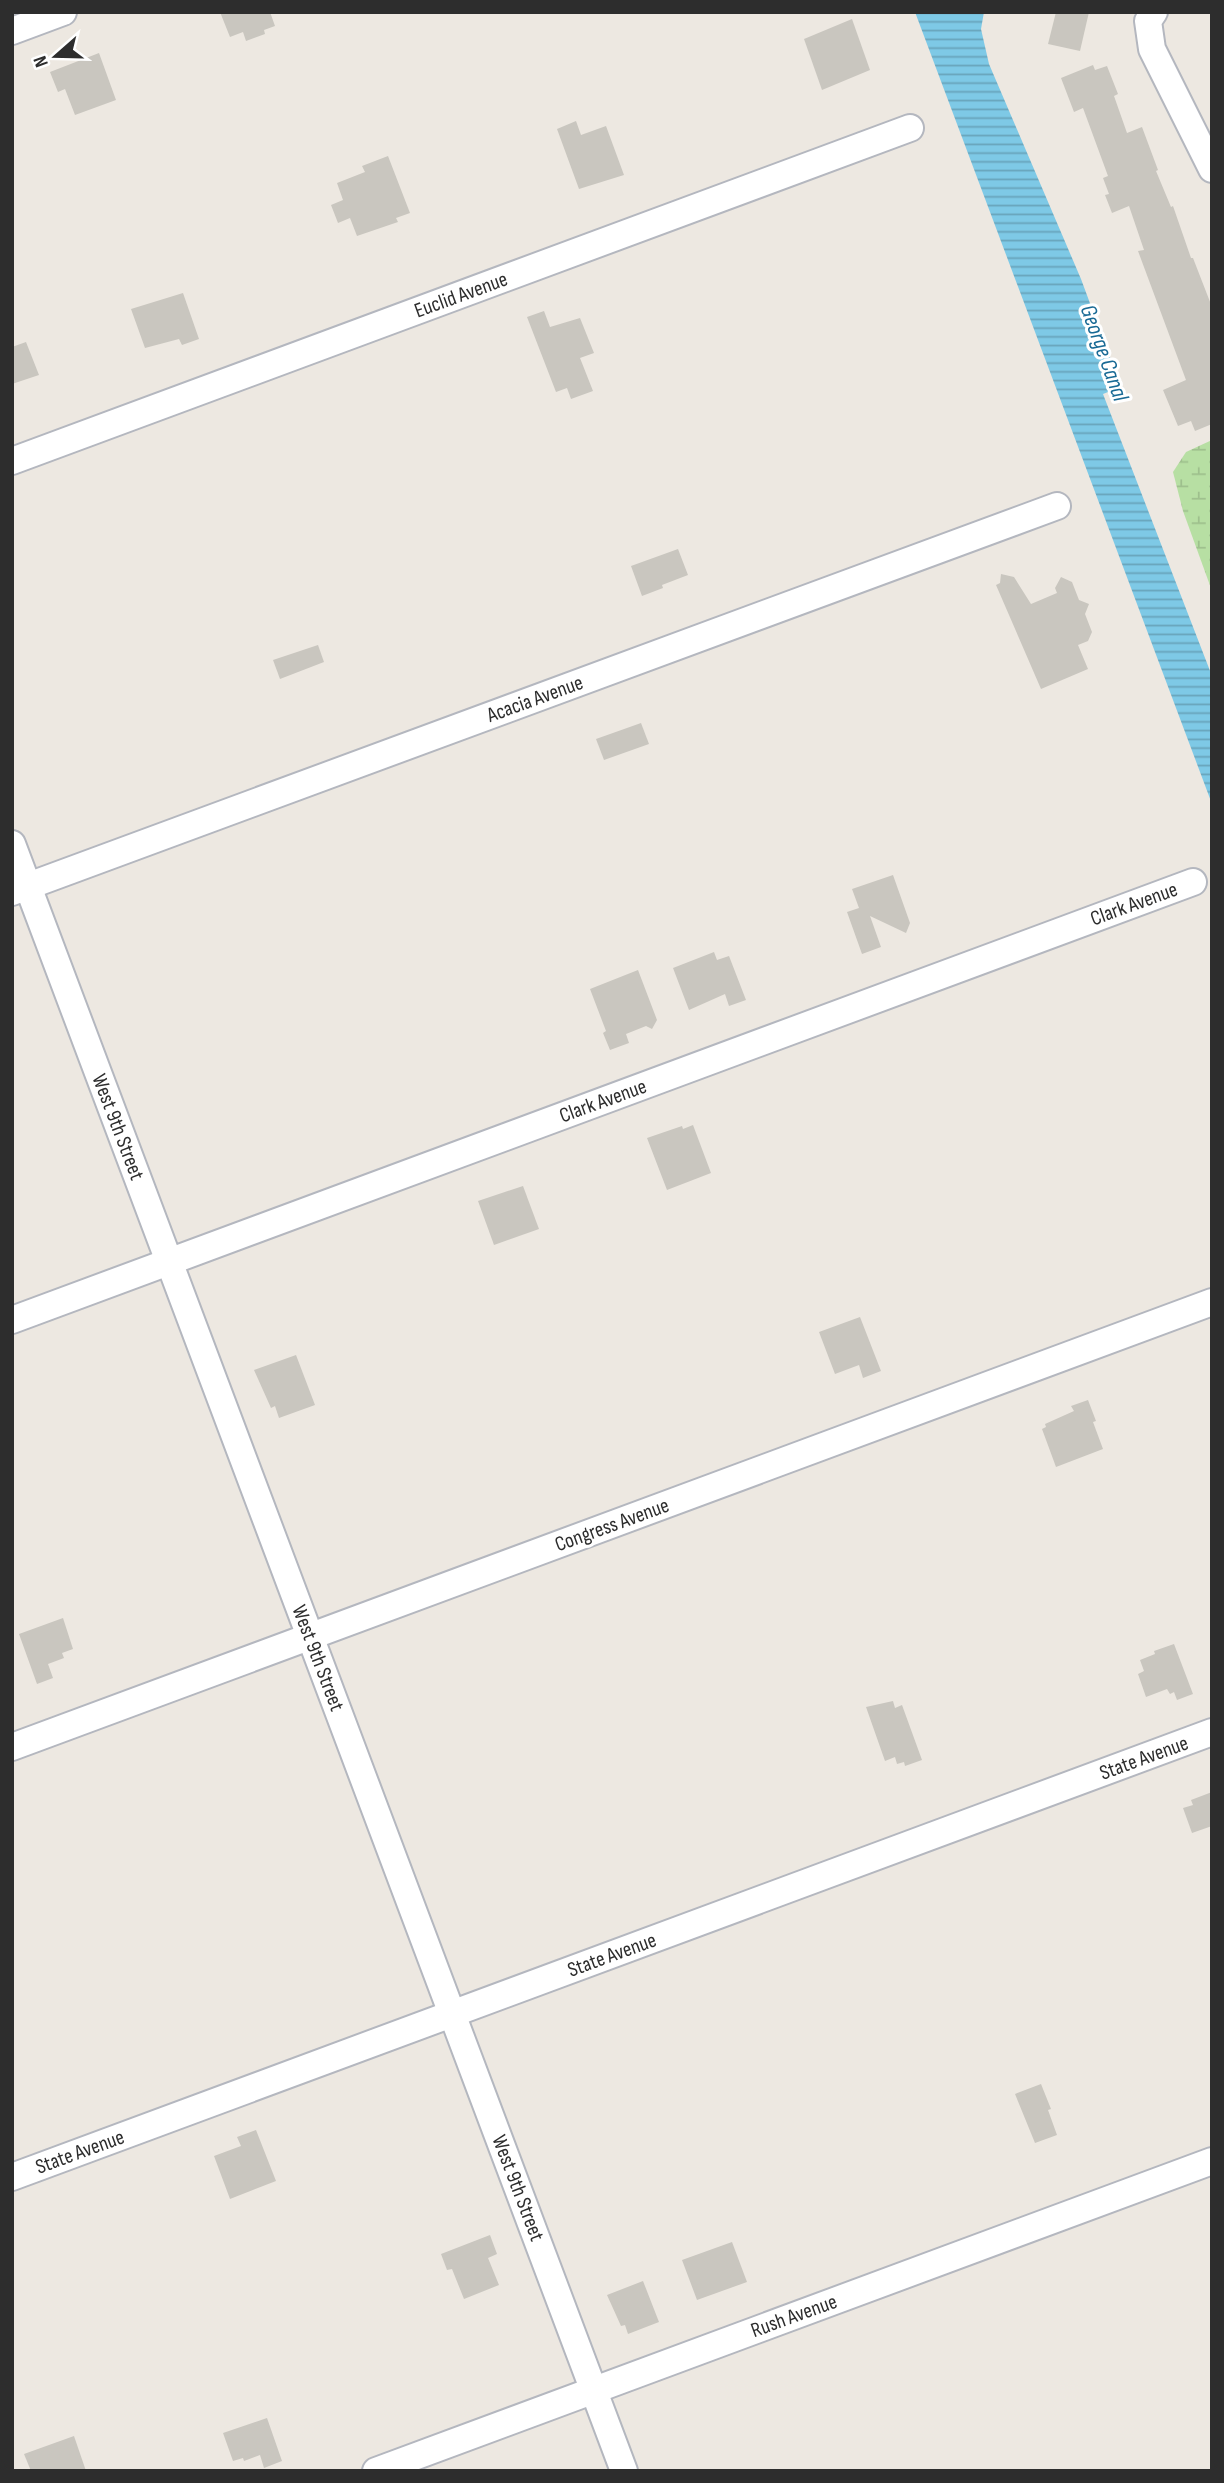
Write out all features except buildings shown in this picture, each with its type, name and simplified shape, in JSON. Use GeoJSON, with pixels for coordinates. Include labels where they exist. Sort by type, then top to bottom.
{"type":"FeatureCollection","features":[{"type":"Feature","properties":{"kind":"street"},"geometry":{"type":"LineString","coordinates":[[12,31],[63,12]]}},
{"type":"Feature","properties":{"kind":"street"},"geometry":{"type":"LineString","coordinates":[[1154,12],[1148,21],[1152,49],[1212,169]]}},
{"type":"Feature","properties":{"kind":"street","name":"Euclid Avenue"},"geometry":{"type":"LineString","coordinates":[[12,461],[909,128]]}},
{"type":"Feature","properties":{"kind":"street","name":"Acacia Avenue"},"geometry":{"type":"LineString","coordinates":[[20,889],[1057,506]]}},
{"type":"Feature","properties":{"kind":"street","name":"West 9th Street"},"geometry":{"type":"LineString","coordinates":[[12,844],[20,889],[168,1262],[624,2471]]}},
{"type":"Feature","properties":{"kind":"street","name":"Clark Avenue"},"geometry":{"type":"LineString","coordinates":[[12,1320],[1193,882]]}},
{"type":"Feature","properties":{"kind":"street","name":"Congress Avenue"},"geometry":{"type":"LineString","coordinates":[[12,1747],[1212,1302]]}},
{"type":"Feature","properties":{"kind":"street","name":"State Avenue"},"geometry":{"type":"LineString","coordinates":[[12,2177],[1212,1732]]}},
{"type":"Feature","properties":{"kind":"street","name":"Rush Avenue"},"geometry":{"type":"LineString","coordinates":[[376,2471],[1212,2161]]}},
{"type":"Feature","properties":{"kind":"green space"},"geometry":{"type":"Polygon","coordinates":[[[1212,440],[1212,591],[1183,511],[1173,472],[1186,452],[1212,440]]]}},
{"type":"Feature","properties":{"kind":"water","name":"George Canal"},"geometry":{"type":"Polygon","coordinates":[[[915,12],[984,12],[981,29],[989,64],[1081,279],[1121,387],[1103,394],[1212,676],[1212,804],[915,12]]]}}]}
